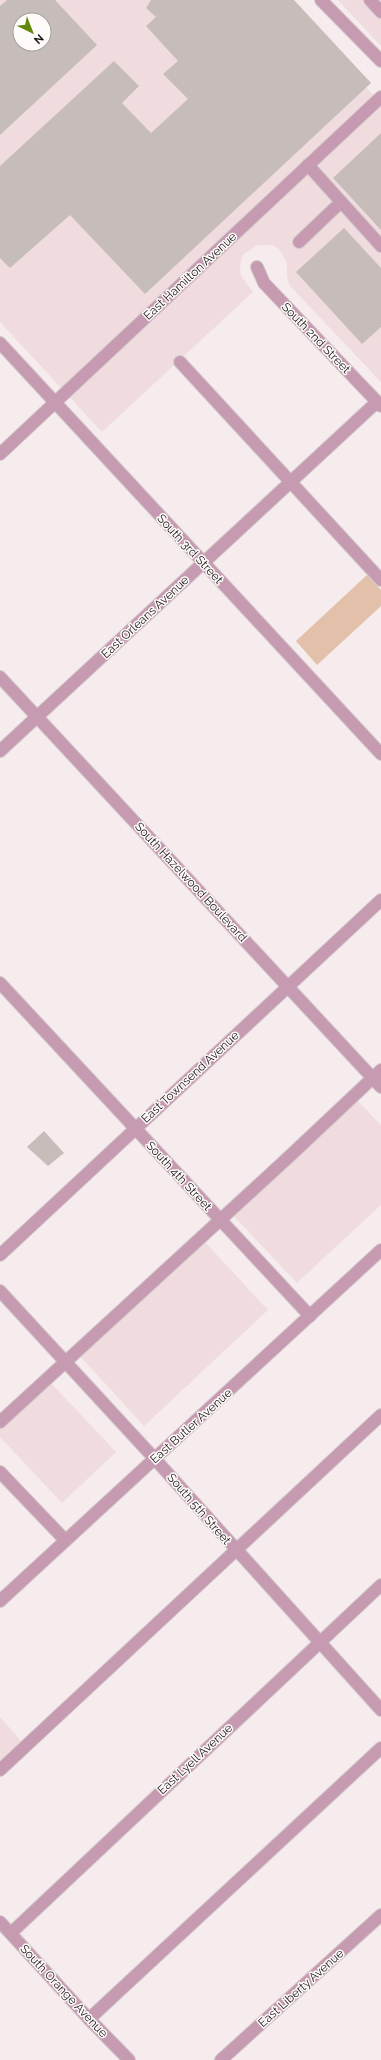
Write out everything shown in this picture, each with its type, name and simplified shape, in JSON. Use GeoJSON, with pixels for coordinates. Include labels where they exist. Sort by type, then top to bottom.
{"type":"FeatureCollection","features":[{"type":"Feature","properties":{"kind":"street"},"geometry":{"type":"LineString","coordinates":[[321,0],[381,61]]}},
{"type":"Feature","properties":{"kind":"street"},"geometry":{"type":"LineString","coordinates":[[370,0],[381,12]]}},
{"type":"Feature","properties":{"kind":"street","name":"East Hamilton Avenue"},"geometry":{"type":"LineString","coordinates":[[0,454],[381,98]]}},
{"type":"Feature","properties":{"kind":"street"},"geometry":{"type":"LineString","coordinates":[[308,165],[381,246]]}},
{"type":"Feature","properties":{"kind":"street"},"geometry":{"type":"LineString","coordinates":[[299,242],[341,202]]}},
{"type":"Feature","properties":{"kind":"street","name":"South 2nd Street"},"geometry":{"type":"LineString","coordinates":[[258,267],[264,283],[379,404]]}},
{"type":"Feature","properties":{"kind":"street","name":"South 3rd Street"},"geometry":{"type":"LineString","coordinates":[[0,343],[381,754]]}},
{"type":"Feature","properties":{"kind":"street"},"geometry":{"type":"LineString","coordinates":[[180,362],[381,580]]}},
{"type":"Feature","properties":{"kind":"street","name":"East Orleans Avenue"},"geometry":{"type":"LineString","coordinates":[[0,751],[290,482],[379,404]]}},
{"type":"Feature","properties":{"kind":"street","name":"South Hazelwood Boulevard"},"geometry":{"type":"LineString","coordinates":[[0,677],[288,986],[377,1074],[381,1087]]}},
{"type":"Feature","properties":{"kind":"street","name":"East Townsend Avenue"},"geometry":{"type":"LineString","coordinates":[[0,1255],[381,900]]}},
{"type":"Feature","properties":{"kind":"street","name":"South 4th Street"},"geometry":{"type":"LineString","coordinates":[[0,983],[310,1316]]}},
{"type":"Feature","properties":{"kind":"street"},"geometry":{"type":"LineString","coordinates":[[0,1422],[377,1074]]}},
{"type":"Feature","properties":{"kind":"street","name":"East Butler Avenue"},"geometry":{"type":"LineString","coordinates":[[0,1601],[381,1250]]}},
{"type":"Feature","properties":{"kind":"street","name":"South 5th Street"},"geometry":{"type":"LineString","coordinates":[[0,1291],[66,1361],[381,1710]]}},
{"type":"Feature","properties":{"kind":"street"},"geometry":{"type":"LineString","coordinates":[[0,1770],[381,1415]]}},
{"type":"Feature","properties":{"kind":"street"},"geometry":{"type":"LineString","coordinates":[[0,1472],[65,1540]]}},
{"type":"Feature","properties":{"kind":"street","name":"East Lyell Avenue"},"geometry":{"type":"LineString","coordinates":[[11,1933],[381,1585]]}},
{"type":"Feature","properties":{"kind":"street"},"geometry":{"type":"LineString","coordinates":[[89,2019],[381,1748]]}},
{"type":"Feature","properties":{"kind":"street","name":"East Liberty Avenue"},"geometry":{"type":"LineString","coordinates":[[222,2060],[381,1915]]}},
{"type":"Feature","properties":{"kind":"street","name":"South Orange Avenue"},"geometry":{"type":"LineString","coordinates":[[0,1922],[89,2019],[129,2060]]}},
{"type":"Feature","properties":{"kind":"shaded area"},"geometry":{"type":"Polygon","coordinates":[[[0,0],[285,0],[376,98],[381,101],[381,382],[290,286],[287,277],[287,263],[279,249],[272,245],[258,245],[244,254],[241,260],[240,269],[241,276],[253,292],[102,432],[0,322],[0,0]]]}},
{"type":"Feature","properties":{"kind":"shaded area"},"geometry":{"type":"Polygon","coordinates":[[[338,0],[381,0],[381,46],[338,0]]]}},
{"type":"Feature","properties":{"kind":"shaded area"},"geometry":{"type":"Polygon","coordinates":[[[367,575],[381,590],[381,606],[317,665],[296,641],[367,575]]]}},
{"type":"Feature","properties":{"kind":"shaded area"},"geometry":{"type":"Polygon","coordinates":[[[354,1097],[381,1125],[381,1205],[297,1283],[230,1212],[354,1097]]]}},
{"type":"Feature","properties":{"kind":"shaded area"},"geometry":{"type":"Polygon","coordinates":[[[202,1239],[268,1310],[144,1426],[78,1354],[202,1239]]]}},
{"type":"Feature","properties":{"kind":"shaded area"},"geometry":{"type":"Polygon","coordinates":[[[49,1381],[116,1452],[62,1503],[0,1437],[0,1426],[49,1381]]]}},
{"type":"Feature","properties":{"kind":"shaded area"},"geometry":{"type":"Polygon","coordinates":[[[0,1717],[21,1741],[0,1760],[0,1717]]]}},
{"type":"Feature","properties":{"kind":"building"},"geometry":{"type":"Polygon","coordinates":[[[7,0],[55,0],[97,45],[0,135],[0,6],[7,0]]]}},
{"type":"Feature","properties":{"kind":"building"},"geometry":{"type":"Polygon","coordinates":[[[151,0],[294,0],[371,83],[145,294],[70,215],[10,268],[0,258],[0,166],[114,61],[139,86],[122,103],[151,133],[188,99],[163,74],[178,61],[146,26],[156,17],[146,8],[151,0]]]}},
{"type":"Feature","properties":{"kind":"building"},"geometry":{"type":"Polygon","coordinates":[[[381,133],[381,230],[333,178],[381,133]]]}},
{"type":"Feature","properties":{"kind":"building"},"geometry":{"type":"Polygon","coordinates":[[[344,228],[381,268],[381,327],[362,344],[296,272],[344,228]]]}},
{"type":"Feature","properties":{"kind":"building"},"geometry":{"type":"Polygon","coordinates":[[[44,1131],[64,1153],[48,1166],[27,1147],[44,1131]]]}}]}
